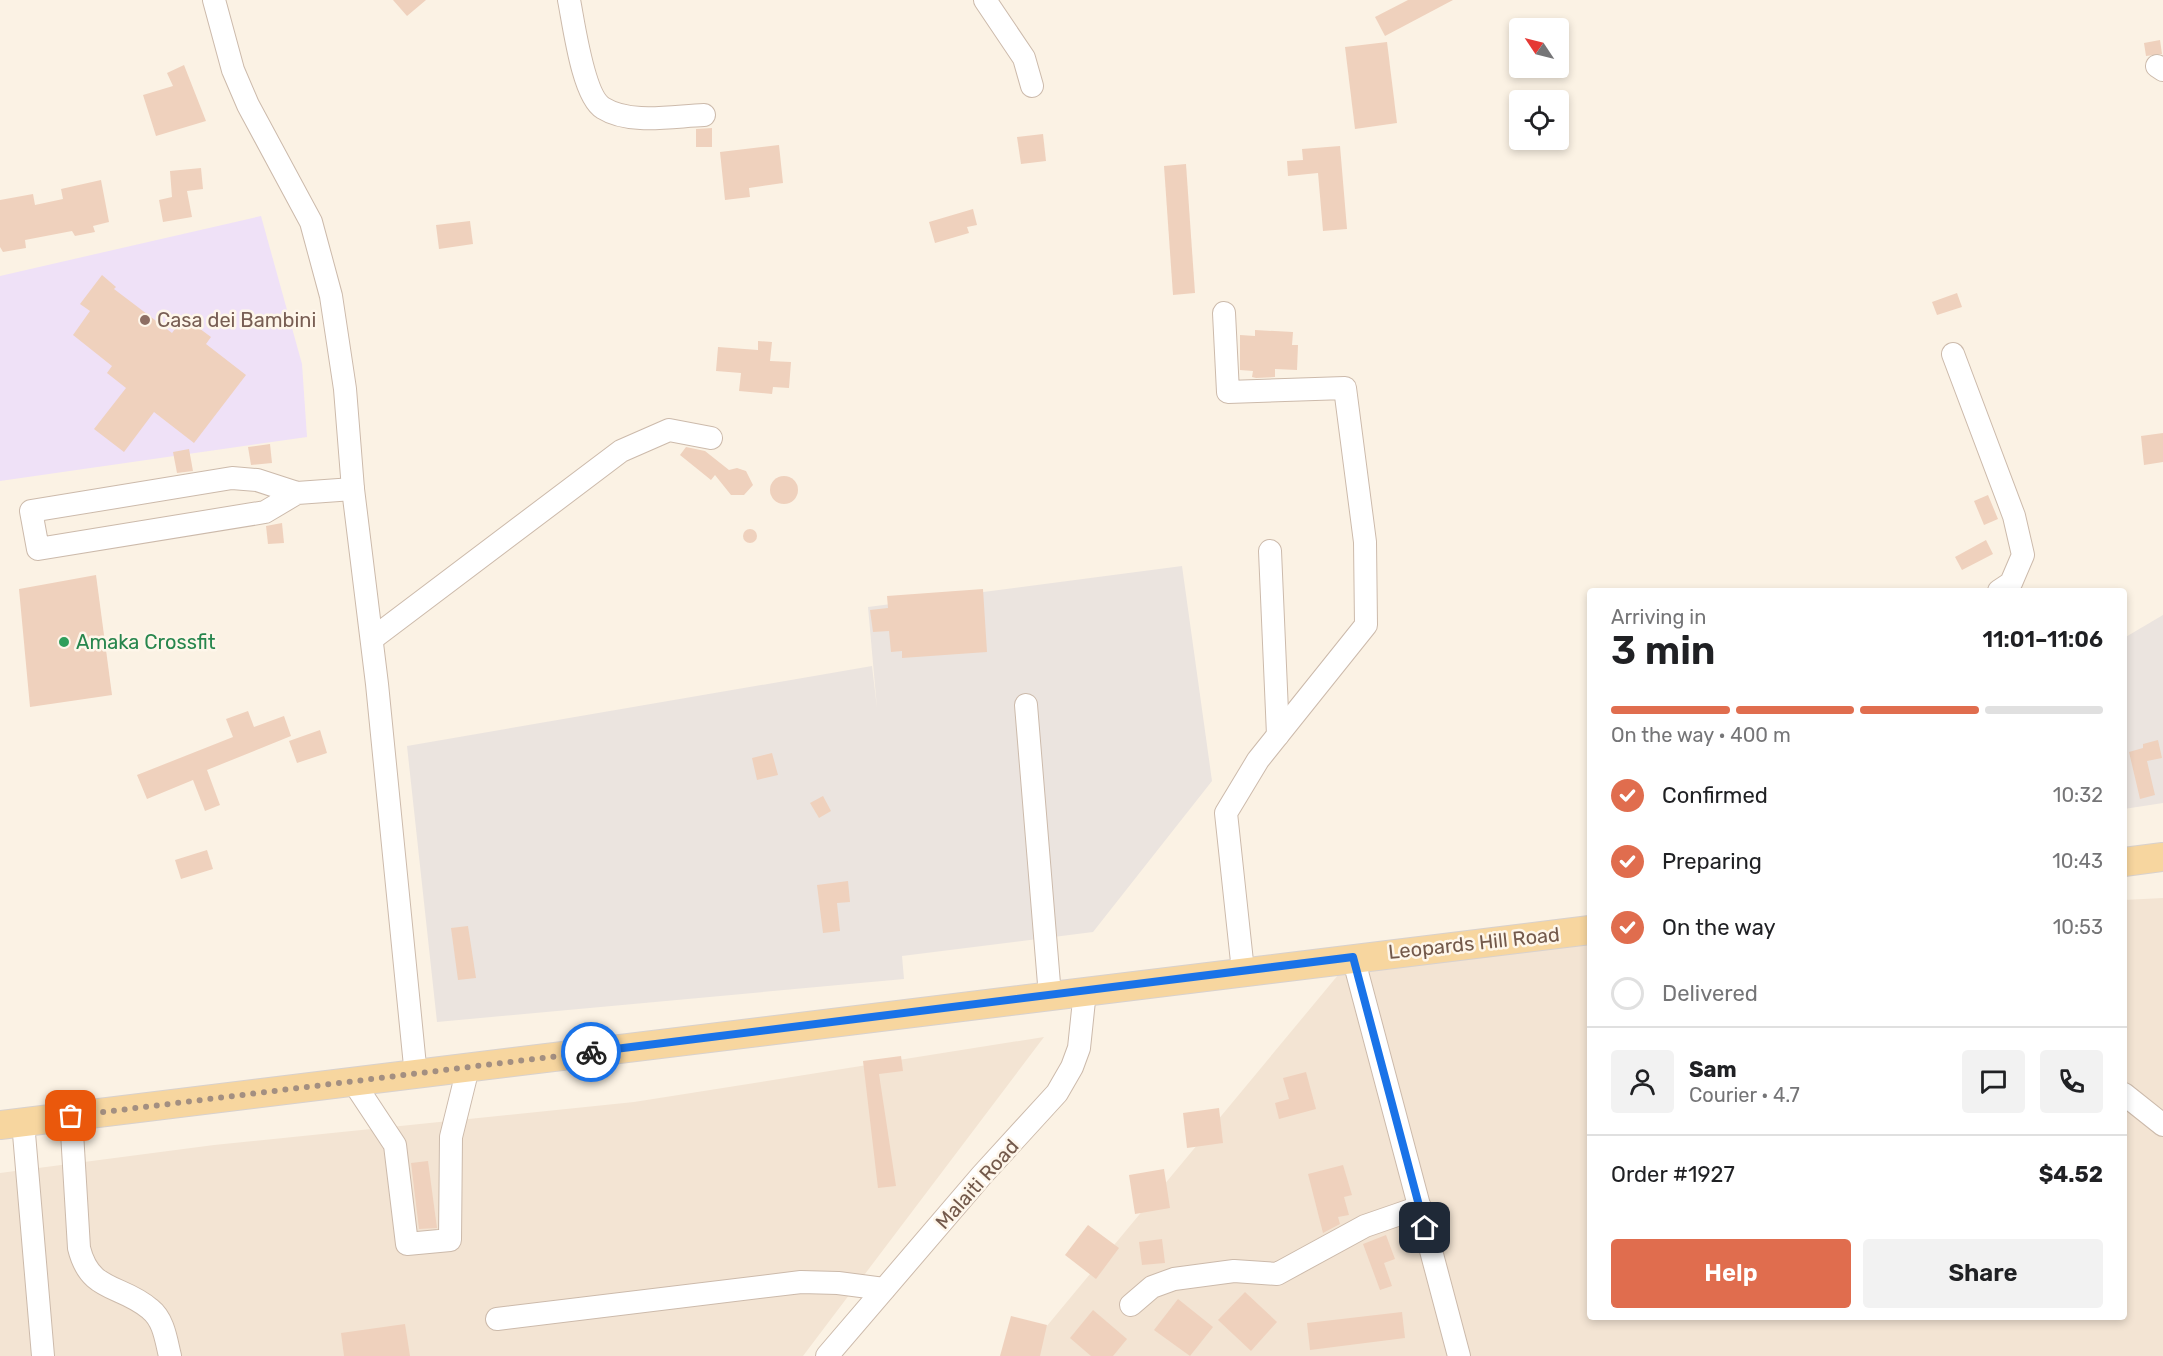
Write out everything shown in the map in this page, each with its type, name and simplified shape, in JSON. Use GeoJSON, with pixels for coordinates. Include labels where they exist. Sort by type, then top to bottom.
{"type":"FeatureCollection","features":[{"type":"Feature","properties":{"kind":"main road"},"geometry":{"type":"LineString","coordinates":[[2127,862],[2163,856]]}},
{"type":"Feature","properties":{"kind":"main road","name":"Leopards Hill Road"},"geometry":{"type":"LineString","coordinates":[[11,1123],[416,1076],[711,1036],[1587,930]]}},
{"type":"Feature","properties":{"kind":"street"},"geometry":{"type":"LineString","coordinates":[[214,0],[237,79],[311,222],[331,296],[345,389],[353,489],[372,639],[416,1076]]}},
{"type":"Feature","properties":{"kind":"street"},"geometry":{"type":"LineString","coordinates":[[569,0],[591,94],[603,108],[626,116],[704,115]]}},
{"type":"Feature","properties":{"kind":"street"},"geometry":{"type":"LineString","coordinates":[[985,0],[1024,58],[1032,86]]}},
{"type":"Feature","properties":{"kind":"street"},"geometry":{"type":"LineString","coordinates":[[1224,313],[1228,392],[1345,388],[1364,530],[1366,626],[1258,760],[1226,813],[1243,971]]}},
{"type":"Feature","properties":{"kind":"street"},"geometry":{"type":"LineString","coordinates":[[1953,354],[2014,516],[2022,555],[2011,583],[2004,588]]}},
{"type":"Feature","properties":{"kind":"street"},"geometry":{"type":"LineString","coordinates":[[372,639],[621,451],[669,430],[711,438]]}},
{"type":"Feature","properties":{"kind":"street"},"geometry":{"type":"LineString","coordinates":[[297,493],[265,512],[38,549],[31,511],[232,478],[257,480],[297,493],[353,489]]}},
{"type":"Feature","properties":{"kind":"street"},"geometry":{"type":"LineString","coordinates":[[1270,551],[1278,735]]}},
{"type":"Feature","properties":{"kind":"street"},"geometry":{"type":"LineString","coordinates":[[1026,705],[1050,996]]}},
{"type":"Feature","properties":{"kind":"street"},"geometry":{"type":"LineString","coordinates":[[1353,957],[1459,1356]]}},
{"type":"Feature","properties":{"kind":"street","name":"Malaiti Road"},"geometry":{"type":"LineString","coordinates":[[827,1356],[1057,1093],[1072,1067],[1079,1048],[1085,992]]}},
{"type":"Feature","properties":{"kind":"street"},"geometry":{"type":"LineString","coordinates":[[354,1083],[395,1145],[407,1244],[450,1240],[451,1137],[468,1068]]}},
{"type":"Feature","properties":{"kind":"street"},"geometry":{"type":"LineString","coordinates":[[2127,1096],[2163,1125]]}},
{"type":"Feature","properties":{"kind":"street"},"geometry":{"type":"LineString","coordinates":[[71,1116],[79,1248],[83,1263],[90,1274],[99,1281],[151,1309],[160,1322],[170,1356]]}},
{"type":"Feature","properties":{"kind":"street"},"geometry":{"type":"LineString","coordinates":[[11,1123],[43,1356]]}},
{"type":"Feature","properties":{"kind":"street"},"geometry":{"type":"LineString","coordinates":[[1131,1305],[1152,1287],[1174,1280],[1234,1271],[1277,1274],[1365,1226],[1420,1207]]}},
{"type":"Feature","properties":{"kind":"street"},"geometry":{"type":"LineString","coordinates":[[497,1319],[801,1282],[838,1283],[884,1289]]}},
{"type":"Feature","properties":{"kind":"shaded area","name":"Casa dei Bambini"},"geometry":{"type":"Polygon","coordinates":[[[261,216],[302,364],[307,437],[0,481],[0,276],[261,216]]]}},
{"type":"Feature","properties":{"kind":"shaded area"},"geometry":{"type":"Polygon","coordinates":[[[1182,566],[1212,781],[1093,932],[902,956],[904,979],[437,1022],[407,746],[872,666],[877,708],[868,607],[1182,566]]]}},
{"type":"Feature","properties":{"kind":"shaded area"},"geometry":{"type":"Polygon","coordinates":[[[2163,615],[2163,803],[2127,809],[2127,636],[2163,615]]]}},
{"type":"Feature","properties":{"kind":"shaded area"},"geometry":{"type":"Polygon","coordinates":[[[2163,898],[2163,1356],[1022,1356],[1353,957],[1587,927],[1587,1320],[2127,1320],[2127,900],[2163,898]]]}},
{"type":"Feature","properties":{"kind":"shaded area"},"geometry":{"type":"Polygon","coordinates":[[[1044,1037],[803,1356],[0,1356],[0,1173],[214,1145],[634,1102],[1044,1037]]]}},
{"type":"Feature","properties":{"kind":"building"},"geometry":{"type":"Polygon","coordinates":[[[393,0],[426,0],[407,16],[393,0]]]}},
{"type":"Feature","properties":{"kind":"building"},"geometry":{"type":"Polygon","coordinates":[[[1408,0],[1453,0],[1385,36],[1375,17],[1408,0]]]}},
{"type":"Feature","properties":{"kind":"building"},"geometry":{"type":"Polygon","coordinates":[[[2160,40],[2162,54],[2146,56],[2144,43],[2160,40]]]}},
{"type":"Feature","properties":{"kind":"building"},"geometry":{"type":"Polygon","coordinates":[[[1387,42],[1397,123],[1355,129],[1345,47],[1387,42]]]}},
{"type":"Feature","properties":{"kind":"building"},"geometry":{"type":"Polygon","coordinates":[[[184,65],[206,121],[156,136],[143,95],[173,86],[167,73],[184,65]]]}},
{"type":"Feature","properties":{"kind":"building"},"geometry":{"type":"Polygon","coordinates":[[[712,128],[712,147],[696,147],[696,129],[712,128]]]}},
{"type":"Feature","properties":{"kind":"building"},"geometry":{"type":"Polygon","coordinates":[[[1043,134],[1046,161],[1021,164],[1017,137],[1043,134]]]}},
{"type":"Feature","properties":{"kind":"building"},"geometry":{"type":"Polygon","coordinates":[[[779,145],[783,183],[749,188],[750,197],[725,200],[720,152],[779,145]]]}},
{"type":"Feature","properties":{"kind":"building"},"geometry":{"type":"Polygon","coordinates":[[[1340,146],[1347,229],[1323,231],[1318,173],[1288,176],[1287,161],[1303,160],[1302,149],[1340,146]]]}},
{"type":"Feature","properties":{"kind":"building"},"geometry":{"type":"Polygon","coordinates":[[[1186,164],[1195,293],[1173,295],[1164,166],[1186,164]]]}},
{"type":"Feature","properties":{"kind":"building"},"geometry":{"type":"Polygon","coordinates":[[[201,168],[203,189],[187,191],[192,217],[163,222],[159,200],[172,197],[170,171],[201,168]]]}},
{"type":"Feature","properties":{"kind":"building"},"geometry":{"type":"Polygon","coordinates":[[[101,180],[109,222],[93,226],[95,232],[75,236],[72,231],[25,240],[26,248],[3,252],[0,247],[0,200],[33,194],[35,205],[63,199],[61,189],[101,180]]]}},
{"type":"Feature","properties":{"kind":"building"},"geometry":{"type":"Polygon","coordinates":[[[973,209],[977,225],[967,227],[969,233],[935,243],[929,222],[973,209]]]}},
{"type":"Feature","properties":{"kind":"building"},"geometry":{"type":"Polygon","coordinates":[[[470,221],[473,244],[439,249],[436,225],[470,221]]]}},
{"type":"Feature","properties":{"kind":"building"},"geometry":{"type":"Polygon","coordinates":[[[102,275],[116,287],[114,289],[172,333],[184,317],[211,337],[206,344],[246,375],[194,443],[154,412],[124,452],[94,429],[126,388],[107,373],[112,366],[73,335],[90,311],[80,304],[102,275]]]}},
{"type":"Feature","properties":{"kind":"building"},"geometry":{"type":"Polygon","coordinates":[[[1957,293],[1962,307],[1937,315],[1932,302],[1957,293]]]}},
{"type":"Feature","properties":{"kind":"building"},"geometry":{"type":"Polygon","coordinates":[[[1255,330],[1293,332],[1292,345],[1298,345],[1297,370],[1275,369],[1275,377],[1256,378],[1252,377],[1253,371],[1240,370],[1240,335],[1255,336],[1255,330]]]}},
{"type":"Feature","properties":{"kind":"building"},"geometry":{"type":"Polygon","coordinates":[[[758,341],[772,342],[770,361],[791,362],[789,388],[773,387],[772,394],[739,391],[741,373],[716,371],[718,347],[758,350],[758,341]]]}},
{"type":"Feature","properties":{"kind":"building"},"geometry":{"type":"Polygon","coordinates":[[[2163,433],[2163,462],[2144,465],[2141,436],[2163,433]]]}},
{"type":"Feature","properties":{"kind":"building"},"geometry":{"type":"Polygon","coordinates":[[[270,444],[272,463],[251,465],[248,447],[270,444]]]}},
{"type":"Feature","properties":{"kind":"building"},"geometry":{"type":"Polygon","coordinates":[[[686,447],[705,451],[729,470],[737,468],[746,471],[753,485],[744,495],[731,495],[715,475],[711,480],[680,455],[686,447]]]}},
{"type":"Feature","properties":{"kind":"building"},"geometry":{"type":"Polygon","coordinates":[[[189,449],[193,471],[177,473],[173,452],[189,449]]]}},
{"type":"Feature","properties":{"kind":"building"},"geometry":{"type":"Polygon","coordinates":[[[784,476],[794,480],[798,490],[794,500],[784,504],[774,500],[770,490],[774,480],[784,476]]]}},
{"type":"Feature","properties":{"kind":"building"},"geometry":{"type":"Polygon","coordinates":[[[1988,495],[1998,519],[1984,525],[1974,501],[1988,495]]]}},
{"type":"Feature","properties":{"kind":"building"},"geometry":{"type":"Polygon","coordinates":[[[282,523],[284,543],[268,544],[266,526],[282,523]]]}},
{"type":"Feature","properties":{"kind":"building"},"geometry":{"type":"Polygon","coordinates":[[[747,529],[753,529],[757,536],[753,543],[747,543],[743,539],[743,533],[747,529]]]}},
{"type":"Feature","properties":{"kind":"building"},"geometry":{"type":"Polygon","coordinates":[[[1986,540],[1993,554],[1962,570],[1955,557],[1986,540]]]}},
{"type":"Feature","properties":{"kind":"building","name":"Amaka Crossfit"},"geometry":{"type":"Polygon","coordinates":[[[96,575],[112,695],[30,707],[19,589],[96,575]]]}},
{"type":"Feature","properties":{"kind":"building"},"geometry":{"type":"Polygon","coordinates":[[[983,589],[987,652],[902,658],[902,651],[891,652],[889,631],[873,632],[870,610],[888,608],[887,596],[983,589]]]}},
{"type":"Feature","properties":{"kind":"building"},"geometry":{"type":"Polygon","coordinates":[[[248,711],[254,727],[284,716],[291,736],[207,770],[220,805],[205,811],[193,780],[147,799],[137,775],[233,737],[226,719],[248,711]]]}},
{"type":"Feature","properties":{"kind":"building"},"geometry":{"type":"Polygon","coordinates":[[[320,730],[327,753],[297,763],[289,741],[320,730]]]}},
{"type":"Feature","properties":{"kind":"building"},"geometry":{"type":"Polygon","coordinates":[[[2158,740],[2162,758],[2147,761],[2155,795],[2140,799],[2129,752],[2143,748],[2143,744],[2158,740]]]}},
{"type":"Feature","properties":{"kind":"building"},"geometry":{"type":"Polygon","coordinates":[[[772,753],[778,775],[757,780],[752,758],[772,753]]]}},
{"type":"Feature","properties":{"kind":"building"},"geometry":{"type":"Polygon","coordinates":[[[823,796],[831,811],[819,818],[810,803],[823,796]]]}},
{"type":"Feature","properties":{"kind":"building"},"geometry":{"type":"Polygon","coordinates":[[[207,850],[213,869],[181,879],[175,860],[207,850]]]}},
{"type":"Feature","properties":{"kind":"building"},"geometry":{"type":"Polygon","coordinates":[[[848,881],[850,902],[837,903],[840,931],[823,933],[817,885],[848,881]]]}},
{"type":"Feature","properties":{"kind":"building"},"geometry":{"type":"Polygon","coordinates":[[[468,926],[476,978],[458,980],[451,928],[468,926]]]}},
{"type":"Feature","properties":{"kind":"building"},"geometry":{"type":"Polygon","coordinates":[[[901,1056],[903,1071],[879,1074],[896,1186],[878,1188],[863,1061],[901,1056]]]}},
{"type":"Feature","properties":{"kind":"building"},"geometry":{"type":"Polygon","coordinates":[[[1306,1072],[1316,1109],[1279,1119],[1275,1103],[1289,1099],[1283,1078],[1306,1072]]]}},
{"type":"Feature","properties":{"kind":"building"},"geometry":{"type":"Polygon","coordinates":[[[1219,1108],[1223,1143],[1187,1148],[1183,1113],[1219,1108]]]}},
{"type":"Feature","properties":{"kind":"building"},"geometry":{"type":"Polygon","coordinates":[[[428,1161],[437,1228],[419,1229],[411,1163],[428,1161]]]}},
{"type":"Feature","properties":{"kind":"building"},"geometry":{"type":"Polygon","coordinates":[[[1343,1165],[1352,1195],[1344,1197],[1349,1215],[1338,1217],[1340,1224],[1323,1233],[1308,1174],[1343,1165]]]}},
{"type":"Feature","properties":{"kind":"building"},"geometry":{"type":"Polygon","coordinates":[[[1164,1169],[1170,1208],[1135,1214],[1129,1175],[1164,1169]]]}},
{"type":"Feature","properties":{"kind":"building"},"geometry":{"type":"Polygon","coordinates":[[[1088,1225],[1119,1248],[1096,1279],[1065,1255],[1088,1225]]]}},
{"type":"Feature","properties":{"kind":"building"},"geometry":{"type":"Polygon","coordinates":[[[1386,1235],[1395,1259],[1384,1263],[1392,1286],[1380,1290],[1363,1244],[1386,1235]]]}},
{"type":"Feature","properties":{"kind":"building"},"geometry":{"type":"Polygon","coordinates":[[[1162,1239],[1165,1263],[1142,1265],[1139,1242],[1162,1239]]]}},
{"type":"Feature","properties":{"kind":"building"},"geometry":{"type":"Polygon","coordinates":[[[1245,1292],[1277,1322],[1251,1351],[1218,1320],[1245,1292]]]}},
{"type":"Feature","properties":{"kind":"building"},"geometry":{"type":"Polygon","coordinates":[[[1178,1299],[1213,1327],[1190,1356],[1154,1330],[1178,1299]]]}},
{"type":"Feature","properties":{"kind":"building"},"geometry":{"type":"Polygon","coordinates":[[[1093,1310],[1127,1339],[1113,1356],[1091,1356],[1070,1338],[1093,1310]]]}},
{"type":"Feature","properties":{"kind":"building"},"geometry":{"type":"Polygon","coordinates":[[[1402,1312],[1405,1338],[1310,1350],[1307,1323],[1402,1312]]]}},
{"type":"Feature","properties":{"kind":"building"},"geometry":{"type":"Polygon","coordinates":[[[1011,1316],[1047,1325],[1040,1356],[1000,1356],[1011,1316]]]}},
{"type":"Feature","properties":{"kind":"building"},"geometry":{"type":"Polygon","coordinates":[[[405,1324],[410,1356],[344,1356],[341,1333],[405,1324]]]}},
{"type":"Feature","properties":{"kind":"way so far"},"geometry":{"type":"LineString","coordinates":[[71,1116],[416,1076],[591,1052]]}},
{"type":"Feature","properties":{"kind":"place","name":"Casa dei Bambini"},"geometry":{"type":"Point","coordinates":[145,320]}},
{"type":"Feature","properties":{"kind":"place","name":"Amaka Crossfit"},"geometry":{"type":"Point","coordinates":[64,642]}},
{"type":"Feature","properties":{"kind":"route"},"geometry":{"type":"LineString","coordinates":[[591,1052],[1353,957],[1425,1228]]}}]}
